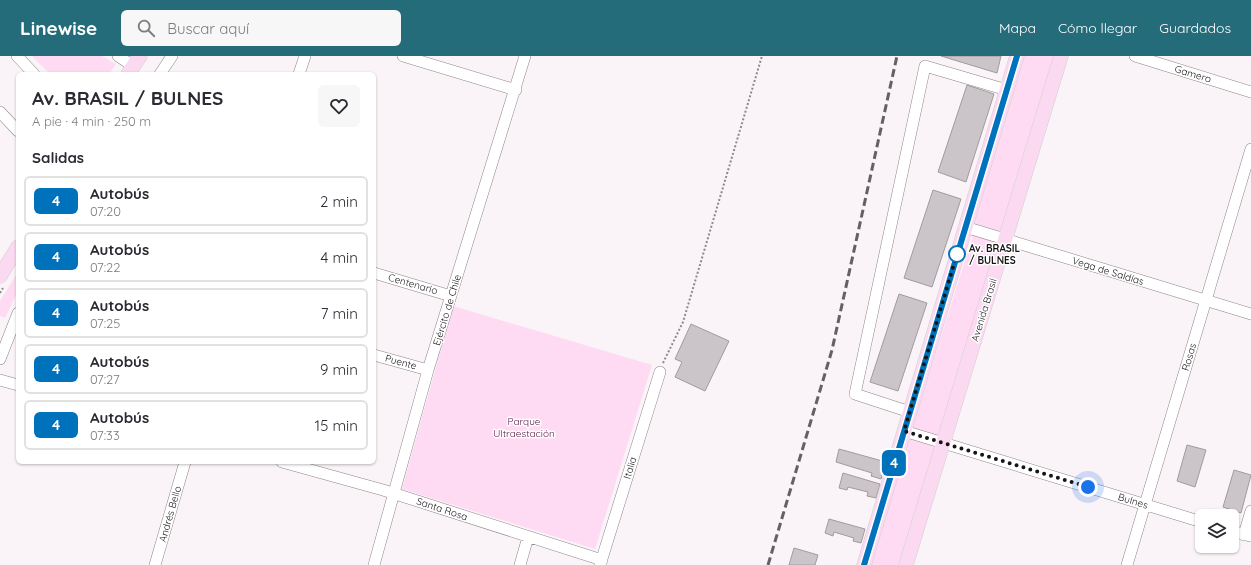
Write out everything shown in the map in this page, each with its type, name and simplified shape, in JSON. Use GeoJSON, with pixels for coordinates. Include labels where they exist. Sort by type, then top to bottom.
{"type":"FeatureCollection","features":[{"type":"Feature","properties":{"kind":"main road"},"geometry":{"type":"LineString","coordinates":[[864,565],[1017,56]]}},
{"type":"Feature","properties":{"kind":"main road","name":"Avenida Brasil"},"geometry":{"type":"LineString","coordinates":[[906,565],[1061,56]]}},
{"type":"Feature","properties":{"kind":"main road"},"geometry":{"type":"LineString","coordinates":[[0,276],[16,250]]}},
{"type":"Feature","properties":{"kind":"street"},"geometry":{"type":"LineString","coordinates":[[17,56],[32,72]]}},
{"type":"Feature","properties":{"kind":"street"},"geometry":{"type":"LineString","coordinates":[[118,56],[134,65]]}},
{"type":"Feature","properties":{"kind":"street"},"geometry":{"type":"LineString","coordinates":[[161,72],[172,56]]}},
{"type":"Feature","properties":{"kind":"street"},"geometry":{"type":"LineString","coordinates":[[300,72],[305,56]]}},
{"type":"Feature","properties":{"kind":"street"},"geometry":{"type":"LineString","coordinates":[[403,56],[516,90]]}},
{"type":"Feature","properties":{"kind":"street","name":"Ejército de Chile"},"geometry":{"type":"LineString","coordinates":[[374,565],[428,370],[516,90],[525,56]]}},
{"type":"Feature","properties":{"kind":"street","name":"Gamero"},"geometry":{"type":"LineString","coordinates":[[1135,56],[1166,61],[1251,92]]}},
{"type":"Feature","properties":{"kind":"street"},"geometry":{"type":"LineString","coordinates":[[910,412],[855,394],[925,66],[1007,90]]}},
{"type":"Feature","properties":{"kind":"street"},"geometry":{"type":"LineString","coordinates":[[0,112],[16,129]]}},
{"type":"Feature","properties":{"kind":"street","name":"Rosas"},"geometry":{"type":"LineString","coordinates":[[1127,565],[1251,149]]}},
{"type":"Feature","properties":{"kind":"street","name":"Vega de Saldías"},"geometry":{"type":"LineString","coordinates":[[965,227],[1251,314]]}},
{"type":"Feature","properties":{"kind":"street","name":"Centenario"},"geometry":{"type":"LineString","coordinates":[[376,274],[451,296]]}},
{"type":"Feature","properties":{"kind":"street"},"geometry":{"type":"LineString","coordinates":[[0,359],[16,318]]}},
{"type":"Feature","properties":{"kind":"street","name":"Puente"},"geometry":{"type":"LineString","coordinates":[[376,356],[428,370]]}},
{"type":"Feature","properties":{"kind":"street","name":"Italia"},"geometry":{"type":"LineString","coordinates":[[601,562],[660,372]]}},
{"type":"Feature","properties":{"kind":"street"},"geometry":{"type":"LineString","coordinates":[[0,380],[16,384]]}},
{"type":"Feature","properties":{"kind":"street","name":"Bulnes"},"geometry":{"type":"LineString","coordinates":[[904,431],[1195,520]]}},
{"type":"Feature","properties":{"kind":"street","name":"Andrés Bello"},"geometry":{"type":"LineString","coordinates":[[155,565],[184,464]]}},
{"type":"Feature","properties":{"kind":"street","name":"Santa Rosa"},"geometry":{"type":"LineString","coordinates":[[289,464],[393,494],[601,562]]}},
{"type":"Feature","properties":{"kind":"street"},"geometry":{"type":"LineString","coordinates":[[1248,536],[1251,511]]}},
{"type":"Feature","properties":{"kind":"street"},"geometry":{"type":"LineString","coordinates":[[520,565],[528,537]]}},
{"type":"Feature","properties":{"kind":"path"},"geometry":{"type":"LineString","coordinates":[[660,372],[683,322],[762,56]]}},
{"type":"Feature","properties":{"kind":"green space"},"geometry":{"type":"Polygon","coordinates":[[[32,56],[102,56],[116,64],[110,72],[48,72],[32,56]]]}},
{"type":"Feature","properties":{"kind":"green space"},"geometry":{"type":"Polygon","coordinates":[[[1021,56],[1057,56],[1003,235],[971,226],[1021,56]]]}},
{"type":"Feature","properties":{"kind":"green space"},"geometry":{"type":"Polygon","coordinates":[[[973,235],[1000,243],[939,436],[912,429],[973,235]]]}},
{"type":"Feature","properties":{"kind":"green space"},"geometry":{"type":"Polygon","coordinates":[[[16,275],[16,295],[5,318],[0,316],[0,301],[16,275]]]}},
{"type":"Feature","properties":{"kind":"green space","name":"Parque Ultraestación"},"geometry":{"type":"Polygon","coordinates":[[[453,306],[652,365],[595,549],[402,489],[453,306]]]}},
{"type":"Feature","properties":{"kind":"green space"},"geometry":{"type":"Polygon","coordinates":[[[909,438],[937,445],[901,565],[870,565],[909,438]]]}},
{"type":"Feature","properties":{"kind":"building"},"geometry":{"type":"Polygon","coordinates":[[[941,56],[1001,56],[997,73],[941,56]]]}},
{"type":"Feature","properties":{"kind":"building"},"geometry":{"type":"Polygon","coordinates":[[[967,85],[994,94],[966,182],[938,172],[967,85]]]}},
{"type":"Feature","properties":{"kind":"building"},"geometry":{"type":"Polygon","coordinates":[[[933,190],[961,199],[932,287],[904,278],[933,190]]]}},
{"type":"Feature","properties":{"kind":"building"},"geometry":{"type":"Polygon","coordinates":[[[899,294],[927,303],[898,391],[870,382],[899,294]]]}},
{"type":"Feature","properties":{"kind":"building"},"geometry":{"type":"Polygon","coordinates":[[[691,324],[729,341],[705,391],[675,377],[682,362],[675,359],[691,324]]]}},
{"type":"Feature","properties":{"kind":"building"},"geometry":{"type":"Polygon","coordinates":[[[1187,445],[1206,450],[1195,487],[1177,481],[1187,445]]]}},
{"type":"Feature","properties":{"kind":"building"},"geometry":{"type":"Polygon","coordinates":[[[839,449],[886,462],[881,479],[871,476],[872,473],[836,462],[839,449]]]}},
{"type":"Feature","properties":{"kind":"building"},"geometry":{"type":"Polygon","coordinates":[[[1234,470],[1251,475],[1241,513],[1239,512],[1239,509],[1229,509],[1223,507],[1234,470]]]}},
{"type":"Feature","properties":{"kind":"building"},"geometry":{"type":"Polygon","coordinates":[[[843,473],[880,484],[876,498],[867,496],[868,492],[848,487],[847,490],[839,488],[843,473]]]}},
{"type":"Feature","properties":{"kind":"building"},"geometry":{"type":"Polygon","coordinates":[[[829,519],[865,529],[861,543],[853,541],[854,538],[834,532],[833,536],[825,533],[829,519]]]}},
{"type":"Feature","properties":{"kind":"building"},"geometry":{"type":"Polygon","coordinates":[[[794,548],[818,555],[815,565],[789,565],[794,548]]]}},
{"type":"Feature","properties":{"kind":"railway"},"geometry":{"type":"LineString","coordinates":[[768,565],[832,350],[897,56]]}},
{"type":"Feature","properties":{"kind":"bus line","name":"4"},"geometry":{"type":"LineString","coordinates":[[864,565],[1017,56]]}},
{"type":"Feature","properties":{"kind":"place","name":"Av. BRASIL / BULNES"},"geometry":{"type":"Point","coordinates":[957,254]}},
{"type":"Feature","properties":{"kind":"route"},"geometry":{"type":"LineString","coordinates":[[957,254],[904,431],[1088,487]]}}]}
